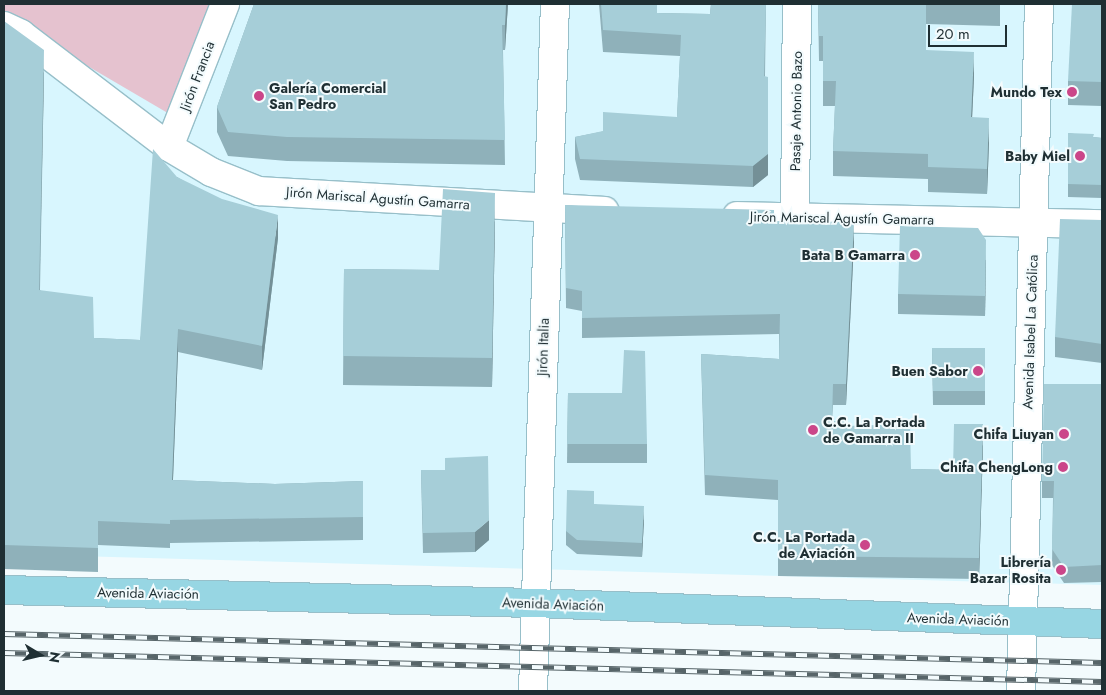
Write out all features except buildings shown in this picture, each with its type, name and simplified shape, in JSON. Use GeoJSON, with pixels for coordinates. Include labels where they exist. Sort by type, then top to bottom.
{"type":"FeatureCollection","features":[{"type":"Feature","properties":{"kind":"main road","name":"Avenida Aviación"},"geometry":{"type":"LineString","coordinates":[[4,590],[533,602],[1102,624]]}},
{"type":"Feature","properties":{"kind":"street","name":"Jirón Francia"},"geometry":{"type":"LineString","coordinates":[[169,147],[225,4]]}},
{"type":"Feature","properties":{"kind":"street","name":"Jirón Italia"},"geometry":{"type":"LineString","coordinates":[[533,691],[533,602],[555,4]]}},
{"type":"Feature","properties":{"kind":"street","name":"Pasaje Antonio Bazo"},"geometry":{"type":"LineString","coordinates":[[795,218],[797,4]]}},
{"type":"Feature","properties":{"kind":"street","name":"Avenida Isabel La Católica"},"geometry":{"type":"LineString","coordinates":[[1020,691],[1039,4]]}},
{"type":"Feature","properties":{"kind":"street","name":"Jirón Mariscal Agustín Gamarra"},"geometry":{"type":"LineString","coordinates":[[4,26],[20,34],[169,147],[211,172],[259,191],[548,209],[627,212]]}},
{"type":"Feature","properties":{"kind":"street","name":"Jirón Mariscal Agustín Gamarra"},"geometry":{"type":"LineString","coordinates":[[716,215],[1102,224]]}},
{"type":"Feature","properties":{"kind":"shaded area"},"geometry":{"type":"Polygon","coordinates":[[[4,4],[1102,4],[1102,585],[4,554],[4,4]]]}},
{"type":"Feature","properties":{"kind":"shaded area"},"geometry":{"type":"Polygon","coordinates":[[[4,4],[216,4],[174,110],[166,112],[4,17],[4,4]]]}},
{"type":"Feature","properties":{"kind":"railway"},"geometry":{"type":"LineString","coordinates":[[4,634],[1102,663]]}},
{"type":"Feature","properties":{"kind":"railway"},"geometry":{"type":"LineString","coordinates":[[4,653],[1102,682]]}},
{"type":"Feature","properties":{"kind":"place","name":"Mundo Tex"},"geometry":{"type":"Point","coordinates":[1072,92]}},
{"type":"Feature","properties":{"kind":"place","name":"Galería Comercial San Pedro"},"geometry":{"type":"Point","coordinates":[259,96]}},
{"type":"Feature","properties":{"kind":"place","name":"Baby Miel"},"geometry":{"type":"Point","coordinates":[1080,156]}},
{"type":"Feature","properties":{"kind":"place","name":"Bata B Gamarra"},"geometry":{"type":"Point","coordinates":[915,255]}},
{"type":"Feature","properties":{"kind":"place","name":"Buen Sabor"},"geometry":{"type":"Point","coordinates":[978,371]}},
{"type":"Feature","properties":{"kind":"place","name":"C.C. La Portada de Gamarra II"},"geometry":{"type":"Point","coordinates":[813,430]}},
{"type":"Feature","properties":{"kind":"place","name":"Chifa Liuyan"},"geometry":{"type":"Point","coordinates":[1064,434]}},
{"type":"Feature","properties":{"kind":"place","name":"Chifa ChengLong"},"geometry":{"type":"Point","coordinates":[1063,467]}},
{"type":"Feature","properties":{"kind":"place","name":"C.C. La Portada de Aviación"},"geometry":{"type":"Point","coordinates":[865,545]}},
{"type":"Feature","properties":{"kind":"place","name":"Librería Bazar Rosita"},"geometry":{"type":"Point","coordinates":[1061,570]}}]}
